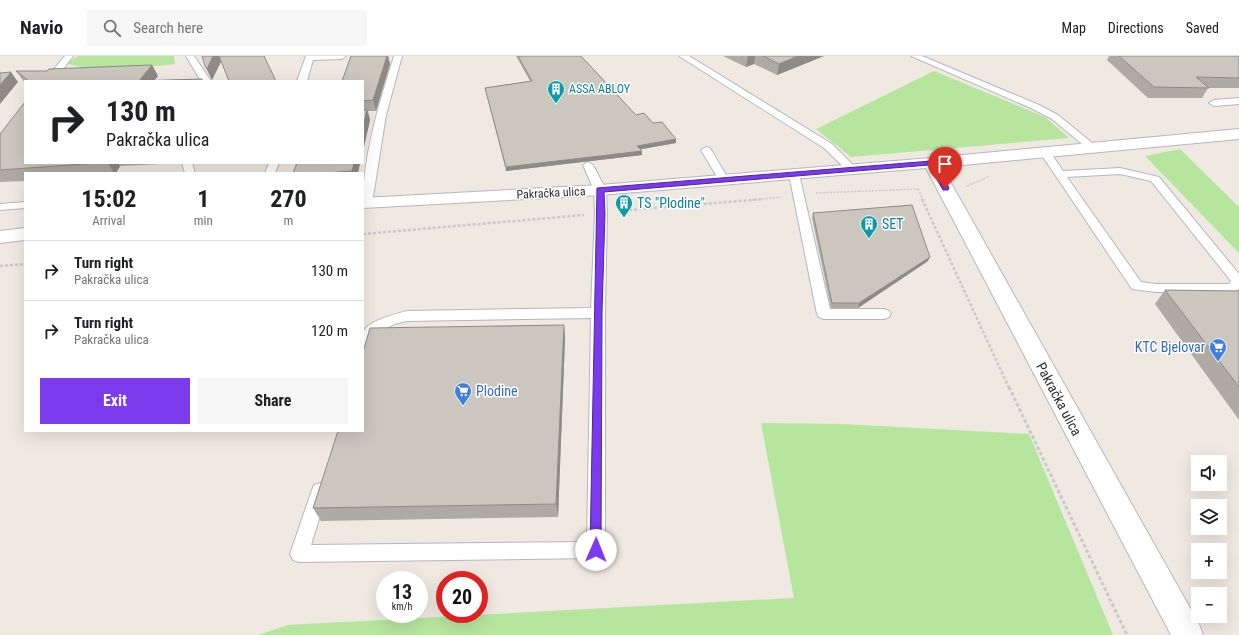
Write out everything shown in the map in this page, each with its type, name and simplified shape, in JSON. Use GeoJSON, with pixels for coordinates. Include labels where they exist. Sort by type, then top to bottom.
{"type":"FeatureCollection","features":[{"type":"Feature","properties":{"kind":"street","name":"Pakračka ulica"},"geometry":{"type":"LineString","coordinates":[[364,203],[600,190],[852,170],[1239,134]]}},
{"type":"Feature","properties":{"kind":"street","name":"Pakračka ulica"},"geometry":{"type":"LineString","coordinates":[[931,163],[1188,635]]}},
{"type":"Feature","properties":{"kind":"street"},"geometry":{"type":"LineString","coordinates":[[0,237],[24,234]]}},
{"type":"Feature","properties":{"kind":"lane"},"geometry":{"type":"LineString","coordinates":[[50,80],[69,56]]}},
{"type":"Feature","properties":{"kind":"lane"},"geometry":{"type":"LineString","coordinates":[[190,56],[205,80]]}},
{"type":"Feature","properties":{"kind":"lane"},"geometry":{"type":"LineString","coordinates":[[302,80],[310,58],[342,56]]}},
{"type":"Feature","properties":{"kind":"lane"},"geometry":{"type":"LineString","coordinates":[[364,203],[381,115],[398,56]]}},
{"type":"Feature","properties":{"kind":"lane"},"geometry":{"type":"LineString","coordinates":[[683,56],[828,146],[852,170]]}},
{"type":"Feature","properties":{"kind":"lane"},"geometry":{"type":"LineString","coordinates":[[915,56],[1036,107],[1055,117],[1092,147]]}},
{"type":"Feature","properties":{"kind":"lane"},"geometry":{"type":"LineString","coordinates":[[1214,103],[1239,101]]}},
{"type":"Feature","properties":{"kind":"lane"},"geometry":{"type":"LineString","coordinates":[[369,116],[381,115]]}},
{"type":"Feature","properties":{"kind":"lane"},"geometry":{"type":"LineString","coordinates":[[706,150],[724,180]]}},
{"type":"Feature","properties":{"kind":"lane"},"geometry":{"type":"LineString","coordinates":[[1044,151],[1059,174],[1137,286],[1156,288],[1233,288],[1238,281],[1155,179],[1120,171],[1059,174]]}},
{"type":"Feature","properties":{"kind":"lane"},"geometry":{"type":"LineString","coordinates":[[325,475],[299,554],[596,550],[598,313],[601,213],[600,190],[588,165]]}},
{"type":"Feature","properties":{"kind":"lane"},"geometry":{"type":"LineString","coordinates":[[794,174],[824,314],[884,314]]}},
{"type":"Feature","properties":{"kind":"lane"},"geometry":{"type":"LineString","coordinates":[[0,207],[24,205]]}},
{"type":"Feature","properties":{"kind":"lane"},"geometry":{"type":"LineString","coordinates":[[364,352],[371,331],[388,321],[407,316],[598,313]]}},
{"type":"Feature","properties":{"kind":"path"},"geometry":{"type":"LineString","coordinates":[[918,189],[999,366],[1127,635]]}},
{"type":"Feature","properties":{"kind":"path"},"geometry":{"type":"LineString","coordinates":[[616,211],[815,193],[926,189]]}},
{"type":"Feature","properties":{"kind":"path"},"geometry":{"type":"LineString","coordinates":[[364,234],[589,214]]}},
{"type":"Feature","properties":{"kind":"path"},"geometry":{"type":"LineString","coordinates":[[0,266],[24,264]]}},
{"type":"Feature","properties":{"kind":"green space"},"geometry":{"type":"Polygon","coordinates":[[[78,56],[174,56],[175,64],[102,68],[75,66],[67,63],[78,56]]]}},
{"type":"Feature","properties":{"kind":"green space"},"geometry":{"type":"Polygon","coordinates":[[[934,71],[1045,117],[1069,138],[851,157],[816,129],[934,71]]]}},
{"type":"Feature","properties":{"kind":"green space"},"geometry":{"type":"Polygon","coordinates":[[[1180,149],[1239,207],[1239,253],[1145,156],[1180,149]]]}},
{"type":"Feature","properties":{"kind":"green space"},"geometry":{"type":"Polygon","coordinates":[[[761,423],[842,424],[1029,434],[1113,635],[258,635],[288,625],[376,620],[376,623],[428,623],[428,618],[436,617],[436,623],[488,623],[488,614],[794,598],[761,423]]]}},
{"type":"Feature","properties":{"kind":"building"},"geometry":{"type":"Polygon","coordinates":[[[202,56],[213,56],[207,69],[205,66],[202,56]]]}},
{"type":"Feature","properties":{"kind":"building"},"geometry":{"type":"Polygon","coordinates":[[[219,56],[264,56],[275,79],[275,80],[229,80],[219,56]]]}},
{"type":"Feature","properties":{"kind":"building"},"geometry":{"type":"Polygon","coordinates":[[[351,56],[387,56],[373,100],[364,101],[364,80],[342,80],[351,56]]]}},
{"type":"Feature","properties":{"kind":"building","name":"ASSA ABLOY"},"geometry":{"type":"Polygon","coordinates":[[[518,56],[581,56],[636,115],[644,113],[653,123],[662,122],[676,139],[637,146],[642,151],[506,167],[485,88],[532,81],[518,56]]]}},
{"type":"Feature","properties":{"kind":"building"},"geometry":{"type":"Polygon","coordinates":[[[763,56],[798,56],[779,64],[763,56]]]}},
{"type":"Feature","properties":{"kind":"building"},"geometry":{"type":"Polygon","coordinates":[[[1119,56],[1237,56],[1239,57],[1239,78],[1196,77],[1209,88],[1154,87],[1119,56]]]}},
{"type":"Feature","properties":{"kind":"building"},"geometry":{"type":"Polygon","coordinates":[[[152,65],[140,80],[28,80],[16,71],[47,71],[49,69],[152,65]]]}},
{"type":"Feature","properties":{"kind":"building"},"geometry":{"type":"Polygon","coordinates":[[[11,72],[0,85],[0,73],[11,72]]]}},
{"type":"Feature","properties":{"kind":"building"},"geometry":{"type":"Polygon","coordinates":[[[202,79],[202,80],[170,80],[202,79]]]}},
{"type":"Feature","properties":{"kind":"building"},"geometry":{"type":"Polygon","coordinates":[[[24,103],[24,164],[84,164],[0,170],[0,134],[24,103]]]}},
{"type":"Feature","properties":{"kind":"building"},"geometry":{"type":"Polygon","coordinates":[[[364,110],[367,110],[364,123],[364,110]]]}},
{"type":"Feature","properties":{"kind":"building"},"geometry":{"type":"Polygon","coordinates":[[[297,164],[354,164],[352,171],[293,172],[297,164]]]}},
{"type":"Feature","properties":{"kind":"building","name":"SET"},"geometry":{"type":"Polygon","coordinates":[[[912,205],[930,257],[859,303],[832,303],[813,213],[912,205]]]}},
{"type":"Feature","properties":{"kind":"building"},"geometry":{"type":"Polygon","coordinates":[[[1165,290],[1239,291],[1239,387],[1165,290]]]}},
{"type":"Feature","properties":{"kind":"building","name":"Plodine"},"geometry":{"type":"Polygon","coordinates":[[[564,325],[556,504],[313,508],[338,432],[364,432],[364,349],[370,328],[564,325]]]}},
{"type":"Feature","properties":{"kind":"place","name":"ASSA ABLOY"},"geometry":{"type":"Point","coordinates":[556,104]}},
{"type":"Feature","properties":{"kind":"place","name":"TS \"Plodine\""},"geometry":{"type":"Point","coordinates":[624,218]}},
{"type":"Feature","properties":{"kind":"place","name":"SET"},"geometry":{"type":"Point","coordinates":[869,239]}},
{"type":"Feature","properties":{"kind":"place","name":"KTC Bjelovar"},"geometry":{"type":"Point","coordinates":[1218,362]}},
{"type":"Feature","properties":{"kind":"place","name":"Plodine"},"geometry":{"type":"Point","coordinates":[463,406]}},
{"type":"Feature","properties":{"kind":"route"},"geometry":{"type":"LineString","coordinates":[[596,550],[598,313],[601,213],[600,190],[931,163],[945,188]]}}]}
